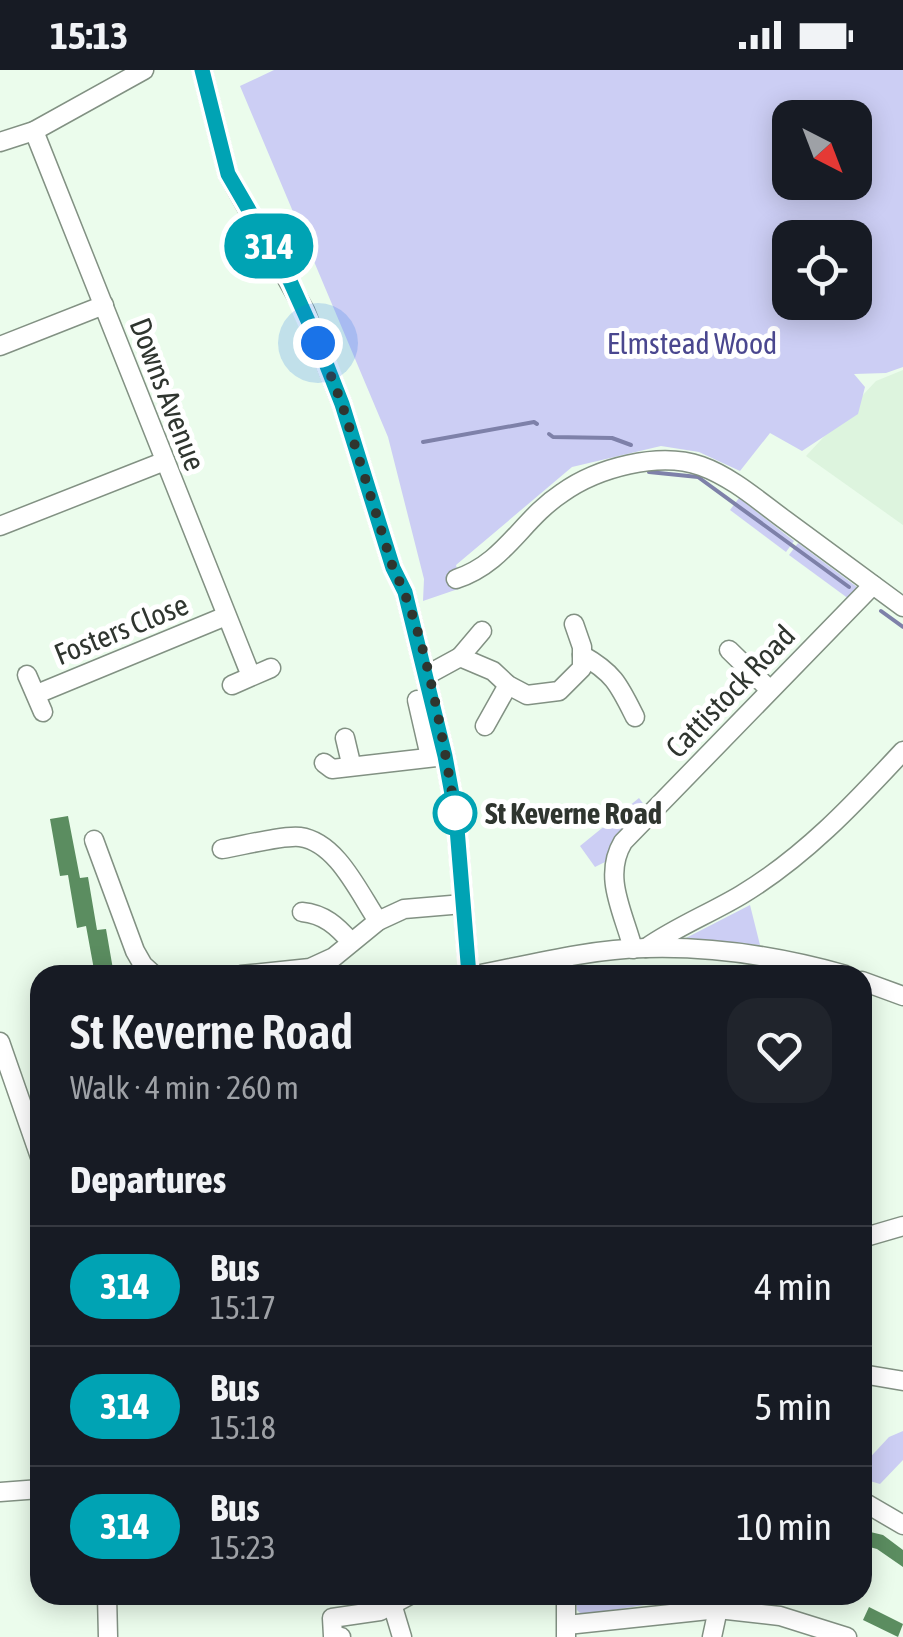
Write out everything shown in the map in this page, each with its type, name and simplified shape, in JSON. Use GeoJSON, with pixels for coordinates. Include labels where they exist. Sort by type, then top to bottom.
{"type":"FeatureCollection","features":[{"type":"Feature","properties":{"kind":"street"},"geometry":{"type":"LineString","coordinates":[[0,142],[34,130],[144,70]]}},
{"type":"Feature","properties":{"kind":"street"},"geometry":{"type":"LineString","coordinates":[[202,70],[228,174],[297,296],[331,374],[393,568],[405,592],[427,675],[438,749],[456,816],[468,965]]}},
{"type":"Feature","properties":{"kind":"street","name":"Downs Avenue"},"geometry":{"type":"LineString","coordinates":[[34,130],[251,676]]}},
{"type":"Feature","properties":{"kind":"street"},"geometry":{"type":"LineString","coordinates":[[0,346],[104,306]]}},
{"type":"Feature","properties":{"kind":"street"},"geometry":{"type":"LineString","coordinates":[[0,526],[165,461]]}},
{"type":"Feature","properties":{"kind":"street"},"geometry":{"type":"LineString","coordinates":[[456,579],[480,572],[552,499],[588,476],[676,461],[698,465],[733,482],[903,607]]}},
{"type":"Feature","properties":{"kind":"street","name":"Cattistock Road"},"geometry":{"type":"LineString","coordinates":[[640,948],[612,880],[619,847],[873,584]]}},
{"type":"Feature","properties":{"kind":"street","name":"Fosters Close"},"geometry":{"type":"LineString","coordinates":[[26,675],[40,703],[226,616]]}},
{"type":"Feature","properties":{"kind":"street"},"geometry":{"type":"LineString","coordinates":[[460,656],[493,671],[527,695],[559,690],[582,668],[574,624]]}},
{"type":"Feature","properties":{"kind":"street"},"geometry":{"type":"LineString","coordinates":[[427,675],[460,656],[482,632]]}},
{"type":"Feature","properties":{"kind":"street"},"geometry":{"type":"LineString","coordinates":[[729,650],[770,690]]}},
{"type":"Feature","properties":{"kind":"street"},"geometry":{"type":"LineString","coordinates":[[582,655],[616,679],[635,718]]}},
{"type":"Feature","properties":{"kind":"street"},"geometry":{"type":"LineString","coordinates":[[232,686],[271,668]]}},
{"type":"Feature","properties":{"kind":"street"},"geometry":{"type":"LineString","coordinates":[[485,726],[508,685]]}},
{"type":"Feature","properties":{"kind":"street"},"geometry":{"type":"LineString","coordinates":[[417,700],[438,749]]}},
{"type":"Feature","properties":{"kind":"street"},"geometry":{"type":"LineString","coordinates":[[345,738],[350,759]]}},
{"type":"Feature","properties":{"kind":"street"},"geometry":{"type":"LineString","coordinates":[[438,749],[332,769],[324,763],[350,759],[438,749]]}},
{"type":"Feature","properties":{"kind":"street"},"geometry":{"type":"LineString","coordinates":[[566,965],[640,948],[742,894],[811,844],[903,751]]}},
{"type":"Feature","properties":{"kind":"street"},"geometry":{"type":"LineString","coordinates":[[222,848],[300,837],[324,848],[339,863],[378,921]]}},
{"type":"Feature","properties":{"kind":"street"},"geometry":{"type":"LineString","coordinates":[[94,840],[142,965]]}},
{"type":"Feature","properties":{"kind":"street"},"geometry":{"type":"LineString","coordinates":[[317,965],[334,958],[378,921],[404,909],[463,904]]}},
{"type":"Feature","properties":{"kind":"street"},"geometry":{"type":"LineString","coordinates":[[302,912],[317,913],[352,942]]}},
{"type":"Feature","properties":{"kind":"street"},"geometry":{"type":"LineString","coordinates":[[640,948],[732,953],[784,965]]}},
{"type":"Feature","properties":{"kind":"street"},"geometry":{"type":"LineString","coordinates":[[872,985],[903,996]]}},
{"type":"Feature","properties":{"kind":"street"},"geometry":{"type":"LineString","coordinates":[[0,1042],[30,1129]]}},
{"type":"Feature","properties":{"kind":"street"},"geometry":{"type":"LineString","coordinates":[[872,1235],[903,1226]]}},
{"type":"Feature","properties":{"kind":"street"},"geometry":{"type":"LineString","coordinates":[[872,1376],[903,1381]]}},
{"type":"Feature","properties":{"kind":"street"},"geometry":{"type":"LineString","coordinates":[[0,1492],[30,1490]]}},
{"type":"Feature","properties":{"kind":"street"},"geometry":{"type":"LineString","coordinates":[[872,1508],[903,1525]]}},
{"type":"Feature","properties":{"kind":"street"},"geometry":{"type":"LineString","coordinates":[[107,1605],[108,1637]]}},
{"type":"Feature","properties":{"kind":"street"},"geometry":{"type":"LineString","coordinates":[[341,1637],[333,1636],[327,1618],[396,1605]]}},
{"type":"Feature","properties":{"kind":"street"},"geometry":{"type":"LineString","coordinates":[[566,1605],[566,1631],[649,1605]]}},
{"type":"Feature","properties":{"kind":"street"},"geometry":{"type":"LineString","coordinates":[[712,1637],[722,1605]]}},
{"type":"Feature","properties":{"kind":"street"},"geometry":{"type":"LineString","coordinates":[[727,1605],[780,1616],[847,1637]]}},
{"type":"Feature","properties":{"kind":"street"},"geometry":{"type":"LineString","coordinates":[[393,1607],[402,1637]]}},
{"type":"Feature","properties":{"kind":"shaded area"},"geometry":{"type":"Polygon","coordinates":[[[903,370],[903,525],[806,456],[876,381],[903,370]]]}},
{"type":"Feature","properties":{"kind":"green space","name":"Elmstead Wood"},"geometry":{"type":"Polygon","coordinates":[[[274,70],[903,70],[903,367],[886,373],[854,374],[865,387],[858,414],[802,451],[770,433],[740,471],[699,452],[661,446],[572,467],[456,565],[461,588],[423,601],[424,579],[388,437],[240,86],[274,70]]]}},
{"type":"Feature","properties":{"kind":"green space"},"geometry":{"type":"Polygon","coordinates":[[[739,498],[794,541],[786,552],[730,510],[739,498]]]}},
{"type":"Feature","properties":{"kind":"green space"},"geometry":{"type":"Polygon","coordinates":[[[798,543],[857,587],[849,599],[789,555],[798,543]]]}},
{"type":"Feature","properties":{"kind":"green space"},"geometry":{"type":"Polygon","coordinates":[[[639,798],[645,806],[621,830],[605,862],[595,867],[580,846],[639,798]]]}},
{"type":"Feature","properties":{"kind":"green space"},"geometry":{"type":"Polygon","coordinates":[[[750,905],[760,945],[684,939],[750,905]]]}},
{"type":"Feature","properties":{"kind":"green space"},"geometry":{"type":"Polygon","coordinates":[[[903,1431],[903,1460],[880,1484],[872,1482],[872,1455],[889,1437],[903,1431]]]}},
{"type":"Feature","properties":{"kind":"green space"},"geometry":{"type":"Polygon","coordinates":[[[577,1605],[644,1605],[582,1615],[577,1605]]]}},
{"type":"Feature","properties":{"kind":"building"},"geometry":{"type":"Polygon","coordinates":[[[68,816],[80,878],[88,877],[97,930],[106,929],[112,965],[93,965],[86,926],[77,928],[68,875],[60,876],[50,819],[68,816]]]}},
{"type":"Feature","properties":{"kind":"building"},"geometry":{"type":"Polygon","coordinates":[[[872,1532],[883,1535],[903,1550],[903,1567],[872,1548],[872,1532]]]}},
{"type":"Feature","properties":{"kind":"building"},"geometry":{"type":"Polygon","coordinates":[[[869,1607],[903,1624],[898,1637],[863,1620],[869,1607]]]}},
{"type":"Feature","properties":{"kind":"waterway"},"geometry":{"type":"LineString","coordinates":[[423,442],[537,424]]}},
{"type":"Feature","properties":{"kind":"waterway"},"geometry":{"type":"LineString","coordinates":[[549,434],[612,438],[631,445]]}},
{"type":"Feature","properties":{"kind":"waterway"},"geometry":{"type":"LineString","coordinates":[[649,472],[698,477],[849,587]]}},
{"type":"Feature","properties":{"kind":"waterway"},"geometry":{"type":"LineString","coordinates":[[881,611],[903,627]]}},
{"type":"Feature","properties":{"kind":"bus line","name":"314"},"geometry":{"type":"LineString","coordinates":[[202,70],[228,174],[305,312],[342,404],[393,568],[405,592],[427,675],[456,816],[468,965]]}},
{"type":"Feature","properties":{"kind":"place","name":"St Keverne Road"},"geometry":{"type":"Point","coordinates":[455,813]}},
{"type":"Feature","properties":{"kind":"route"},"geometry":{"type":"LineString","coordinates":[[318,343],[342,404],[393,568],[405,592],[427,675],[456,816],[455,813]]}}]}
